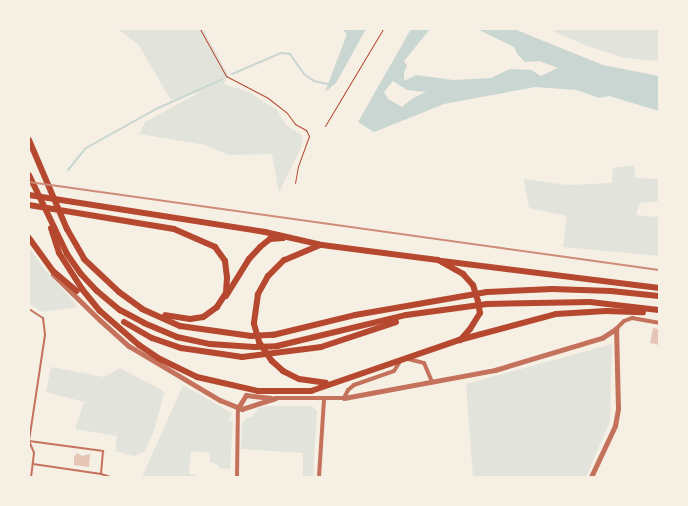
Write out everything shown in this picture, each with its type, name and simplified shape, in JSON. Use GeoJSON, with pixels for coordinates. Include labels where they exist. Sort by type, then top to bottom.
{"type":"FeatureCollection","features":[{"type":"Feature","properties":{"kind":"highway"},"geometry":{"type":"LineString","coordinates":[[29,140],[63,219],[84,259],[96,273],[142,309],[180,326],[251,336],[273,335],[355,315],[487,292],[552,289],[611,291],[659,296]]}},
{"type":"Feature","properties":{"kind":"highway"},"geometry":{"type":"LineString","coordinates":[[29,175],[67,254],[81,274],[120,310],[177,337],[210,344],[254,347],[276,346],[406,315],[487,304],[590,302],[659,312]]}},
{"type":"Feature","properties":{"kind":"highway"},"geometry":{"type":"LineString","coordinates":[[29,195],[289,237],[322,245],[659,288]]}},
{"type":"Feature","properties":{"kind":"highway"},"geometry":{"type":"LineString","coordinates":[[29,205],[174,229],[215,247],[225,261],[227,278],[226,293],[220,303]]}},
{"type":"Feature","properties":{"kind":"highway"},"geometry":{"type":"LineString","coordinates":[[49,218],[59,253],[82,289],[118,328],[160,360],[197,377],[258,391],[311,391],[459,340],[556,314],[606,311],[659,312]]}},
{"type":"Feature","properties":{"kind":"highway"},"geometry":{"type":"LineString","coordinates":[[133,302],[162,314],[190,319],[203,317],[220,303],[260,247],[270,239],[289,237]]}},
{"type":"Feature","properties":{"kind":"highway"},"geometry":{"type":"LineString","coordinates":[[29,238],[52,271],[77,291]]}},
{"type":"Feature","properties":{"kind":"highway"},"geometry":{"type":"LineString","coordinates":[[322,245],[284,260],[268,276],[258,294],[254,324],[259,342],[272,361],[283,371],[299,379],[331,383]]}},
{"type":"Feature","properties":{"kind":"highway"},"geometry":{"type":"LineString","coordinates":[[438,260],[463,274],[473,285],[478,300],[480,313],[470,329],[459,340]]}},
{"type":"Feature","properties":{"kind":"highway"},"geometry":{"type":"LineString","coordinates":[[124,322],[152,338],[181,348],[223,356],[260,356],[321,346],[431,312]]}},
{"type":"Feature","properties":{"kind":"street"},"geometry":{"type":"LineString","coordinates":[[29,243],[48,269],[73,295],[130,346],[220,400],[238,408],[245,409],[275,398]]}},
{"type":"Feature","properties":{"kind":"street"},"geometry":{"type":"LineString","coordinates":[[237,477],[238,408],[246,395],[275,398],[344,398],[495,370],[602,338],[624,321],[632,318],[659,323]]}},
{"type":"Feature","properties":{"kind":"street"},"geometry":{"type":"LineString","coordinates":[[591,477],[614,426],[618,409],[616,329]]}},
{"type":"Feature","properties":{"kind":"street"},"geometry":{"type":"LineString","coordinates":[[344,398],[350,388],[358,383],[394,371],[401,360],[424,363],[432,382]]}},
{"type":"Feature","properties":{"kind":"street"},"geometry":{"type":"LineString","coordinates":[[319,477],[324,399]]}},
{"type":"Feature","properties":{"kind":"lane"},"geometry":{"type":"LineString","coordinates":[[29,309],[42,318],[45,335],[29,441],[34,453],[31,477]]}},
{"type":"Feature","properties":{"kind":"lane"},"geometry":{"type":"LineString","coordinates":[[29,441],[103,451],[101,474]]}},
{"type":"Feature","properties":{"kind":"lane"},"geometry":{"type":"LineString","coordinates":[[33,464],[111,477]]}},
{"type":"Feature","properties":{"kind":"path"},"geometry":{"type":"LineString","coordinates":[[200,29],[226,76],[268,98],[287,113],[295,124],[306,130],[309,136],[298,166],[295,183]]}},
{"type":"Feature","properties":{"kind":"path"},"geometry":{"type":"LineString","coordinates":[[324,126],[383,29]]}},
{"type":"Feature","properties":{"kind":"shaded area"},"geometry":{"type":"Polygon","coordinates":[[[118,29],[203,29],[228,74],[224,84],[249,92],[277,110],[286,125],[303,136],[301,148],[279,193],[272,154],[228,155],[206,145],[139,134],[145,122],[202,91],[171,100],[138,44],[118,29]]]}},
{"type":"Feature","properties":{"kind":"shaded area"},"geometry":{"type":"Polygon","coordinates":[[[342,29],[366,29],[336,83],[325,92],[347,34],[342,29]]]}},
{"type":"Feature","properties":{"kind":"shaded area"},"geometry":{"type":"Polygon","coordinates":[[[411,29],[430,29],[404,61],[407,66],[404,72],[404,81],[416,75],[453,80],[491,78],[510,69],[531,70],[541,76],[558,68],[539,61],[525,62],[518,55],[514,47],[477,29],[514,29],[603,65],[659,76],[659,111],[609,96],[599,98],[577,90],[535,87],[444,104],[374,132],[358,122],[411,29]],[[393,81],[384,92],[388,99],[402,107],[413,98],[426,92],[407,90],[393,81]]]}},
{"type":"Feature","properties":{"kind":"shaded area"},"geometry":{"type":"Polygon","coordinates":[[[549,29],[659,29],[659,61],[625,58],[587,46],[549,29]]]}},
{"type":"Feature","properties":{"kind":"shaded area"},"geometry":{"type":"Polygon","coordinates":[[[634,165],[635,178],[659,179],[659,201],[640,203],[636,215],[659,217],[659,256],[563,247],[567,216],[529,208],[524,179],[567,185],[612,183],[613,168],[634,165]]]}},
{"type":"Feature","properties":{"kind":"shaded area"},"geometry":{"type":"Polygon","coordinates":[[[29,247],[42,266],[78,307],[42,312],[29,304],[29,247]]]}},
{"type":"Feature","properties":{"kind":"shaded area"},"geometry":{"type":"Polygon","coordinates":[[[612,344],[610,421],[586,477],[473,477],[466,384],[612,344]]]}},
{"type":"Feature","properties":{"kind":"shaded area"},"geometry":{"type":"Polygon","coordinates":[[[51,367],[104,377],[120,368],[160,389],[164,393],[161,405],[153,434],[144,452],[134,456],[115,451],[117,436],[75,429],[84,402],[46,392],[51,367]]]}},
{"type":"Feature","properties":{"kind":"shaded area"},"geometry":{"type":"Polygon","coordinates":[[[183,385],[232,413],[229,420],[233,422],[230,469],[220,468],[210,462],[210,453],[191,451],[189,474],[196,475],[196,477],[142,477],[183,385]]]}},
{"type":"Feature","properties":{"kind":"shaded area"},"geometry":{"type":"Polygon","coordinates":[[[268,406],[312,406],[317,411],[313,477],[303,477],[303,453],[241,449],[242,423],[246,418],[252,417],[258,408],[268,406]]]}},
{"type":"Feature","properties":{"kind":"building"},"geometry":{"type":"Polygon","coordinates":[[[653,328],[659,329],[659,345],[650,343],[653,328]]]}},
{"type":"Feature","properties":{"kind":"building"},"geometry":{"type":"Polygon","coordinates":[[[77,453],[82,456],[90,454],[89,467],[74,465],[74,457],[77,453]]]}},
{"type":"Feature","properties":{"kind":"waterway"},"geometry":{"type":"LineString","coordinates":[[232,74],[281,53],[290,54],[304,74],[314,81],[328,84]]}},
{"type":"Feature","properties":{"kind":"waterway"},"geometry":{"type":"LineString","coordinates":[[68,170],[86,148],[158,108],[223,79]]}},
{"type":"Feature","properties":{"kind":"railway"},"geometry":{"type":"LineString","coordinates":[[29,182],[659,270]]}}]}
